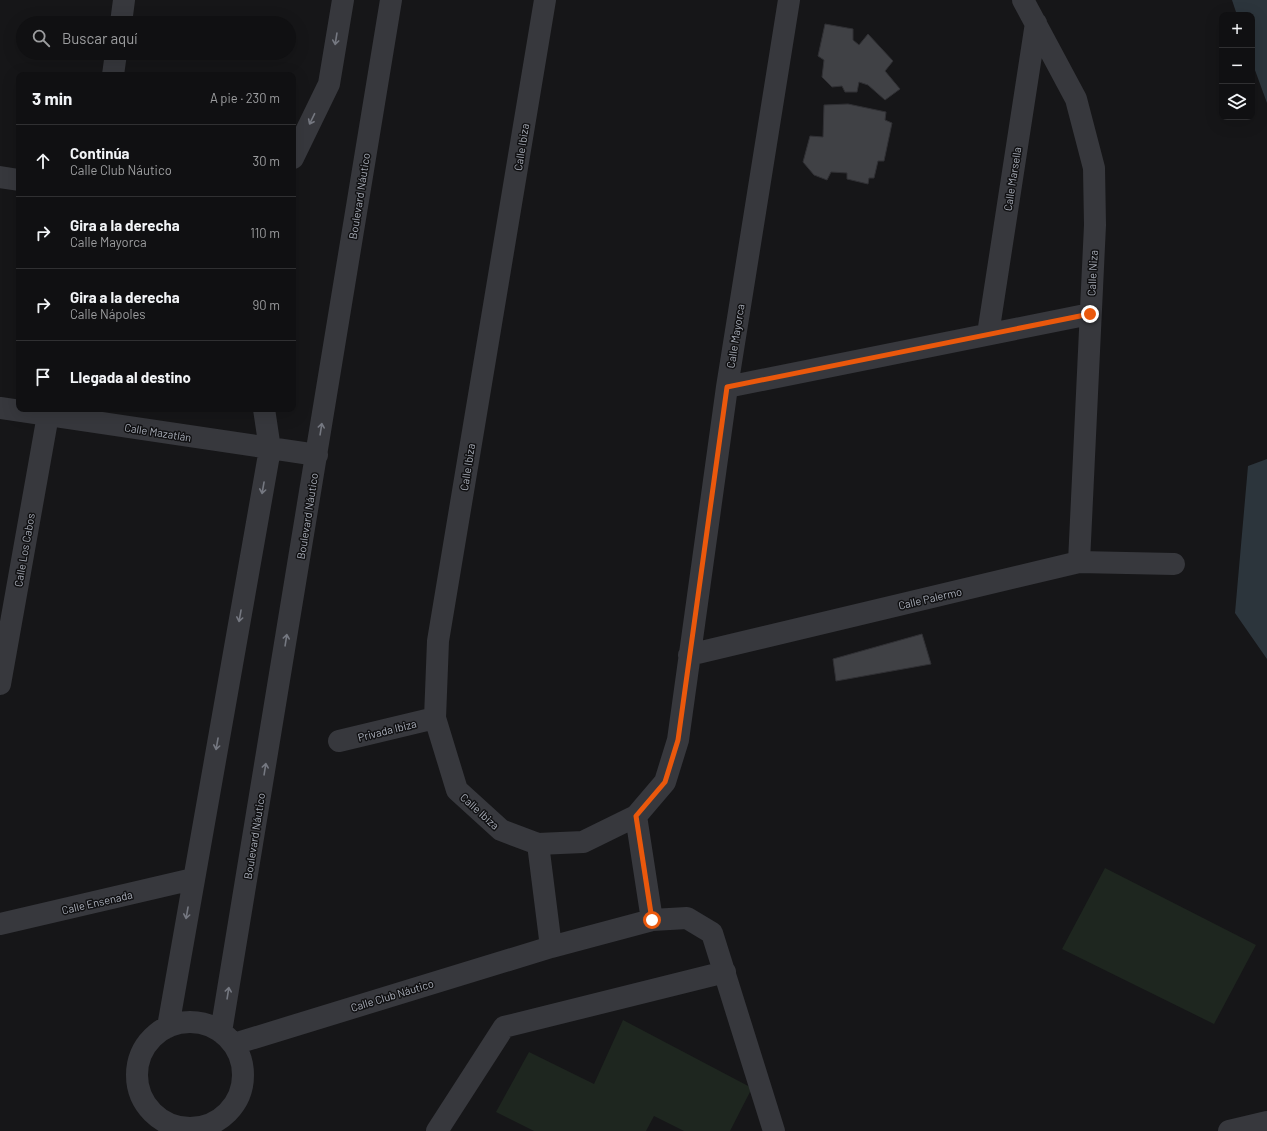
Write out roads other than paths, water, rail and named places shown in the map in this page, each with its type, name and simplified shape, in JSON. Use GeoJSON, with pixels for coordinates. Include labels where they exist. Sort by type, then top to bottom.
{"type":"FeatureCollection","features":[{"type":"Feature","properties":{"kind":"street"},"geometry":{"type":"LineString","coordinates":[[122,16],[124,0]]}},
{"type":"Feature","properties":{"kind":"street"},"geometry":{"type":"LineString","coordinates":[[296,152],[329,84],[342,0]]}},
{"type":"Feature","properties":{"kind":"street","name":"Boulevard Náutico"},"geometry":{"type":"LineString","coordinates":[[228,1038],[317,455],[390,0]]}},
{"type":"Feature","properties":{"kind":"street","name":"Calle Ibiza"},"geometry":{"type":"LineString","coordinates":[[545,0],[438,641],[435,718],[457,790],[502,830],[538,844],[583,842]]}},
{"type":"Feature","properties":{"kind":"street","name":"Calle Mayorca"},"geometry":{"type":"LineString","coordinates":[[583,842],[636,816],[665,782],[678,740],[727,387],[789,0]]}},
{"type":"Feature","properties":{"kind":"street","name":"Calle Niza"},"geometry":{"type":"LineString","coordinates":[[1023,0],[1076,99],[1094,168],[1095,225],[1079,562]]}},
{"type":"Feature","properties":{"kind":"street","name":"Calle Marsella"},"geometry":{"type":"LineString","coordinates":[[988,334],[1036,23]]}},
{"type":"Feature","properties":{"kind":"street"},"geometry":{"type":"LineString","coordinates":[[113,72],[115,60]]}},
{"type":"Feature","properties":{"kind":"street"},"geometry":{"type":"LineString","coordinates":[[0,177],[16,180]]}},
{"type":"Feature","properties":{"kind":"street"},"geometry":{"type":"LineString","coordinates":[[727,387],[1090,314]]}},
{"type":"Feature","properties":{"kind":"street","name":"Calle Mazatlán"},"geometry":{"type":"LineString","coordinates":[[0,408],[16,411]]}},
{"type":"Feature","properties":{"kind":"street","name":"Calle Mazatlán"},"geometry":{"type":"LineString","coordinates":[[24,412],[317,455]]}},
{"type":"Feature","properties":{"kind":"street"},"geometry":{"type":"LineString","coordinates":[[168,1026],[270,449],[264,412]]}},
{"type":"Feature","properties":{"kind":"street","name":"Calle Los Cabos"},"geometry":{"type":"LineString","coordinates":[[0,684],[48,416]]}},
{"type":"Feature","properties":{"kind":"street","name":"Calle Palermo"},"geometry":{"type":"LineString","coordinates":[[689,655],[1079,562],[1174,564]]}},
{"type":"Feature","properties":{"kind":"street","name":"Privada Ibiza"},"geometry":{"type":"LineString","coordinates":[[339,741],[435,718]]}},
{"type":"Feature","properties":{"kind":"street"},"geometry":{"type":"LineString","coordinates":[[636,816],[652,920]]}},
{"type":"Feature","properties":{"kind":"street"},"geometry":{"type":"LineString","coordinates":[[538,844],[551,946]]}},
{"type":"Feature","properties":{"kind":"street","name":"Calle Ensenada"},"geometry":{"type":"LineString","coordinates":[[0,924],[193,879]]}},
{"type":"Feature","properties":{"kind":"street","name":"Calle Club Náutico"},"geometry":{"type":"LineString","coordinates":[[228,1038],[551,946],[652,920],[687,918],[712,934],[774,1131]]}},
{"type":"Feature","properties":{"kind":"street"},"geometry":{"type":"LineString","coordinates":[[437,1131],[504,1027],[725,972]]}},
{"type":"Feature","properties":{"kind":"street"},"geometry":{"type":"LineString","coordinates":[[196,1022],[209,1025],[228,1038],[241,1061],[243,1078],[239,1095],[230,1110],[215,1126],[184,1128],[168,1124],[154,1123],[138,1085],[138,1067],[143,1050],[154,1036],[168,1026],[196,1022]]}},
{"type":"Feature","properties":{"kind":"street"},"geometry":{"type":"LineString","coordinates":[[1229,1131],[1267,1122]]}}]}
